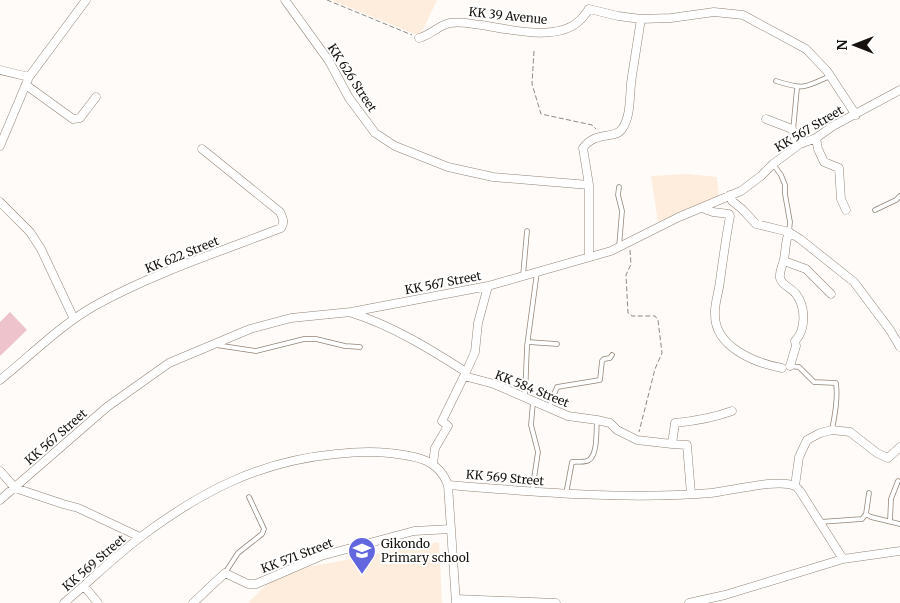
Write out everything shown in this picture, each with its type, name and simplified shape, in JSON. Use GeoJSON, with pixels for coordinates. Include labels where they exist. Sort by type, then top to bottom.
{"type":"FeatureCollection","features":[{"type":"Feature","properties":{"kind":"street","name":"KK 626 Street"},"geometry":{"type":"LineString","coordinates":[[285,0],[329,61],[349,98],[375,133],[395,146],[448,166],[492,177],[589,185]]}},
{"type":"Feature","properties":{"kind":"street"},"geometry":{"type":"LineString","coordinates":[[589,0],[589,9],[642,19],[672,18],[714,12],[742,15],[806,50],[830,76],[856,115]]}},
{"type":"Feature","properties":{"kind":"street"},"geometry":{"type":"LineString","coordinates":[[0,146],[29,76],[83,1]]}},
{"type":"Feature","properties":{"kind":"street","name":"KK 39 Avenue"},"geometry":{"type":"LineString","coordinates":[[419,38],[450,23],[466,23],[529,32],[551,32],[566,29],[578,22],[589,9]]}},
{"type":"Feature","properties":{"kind":"street"},"geometry":{"type":"LineString","coordinates":[[589,257],[589,185],[583,148],[587,142],[597,136],[618,134],[622,129],[628,114],[642,19]]}},
{"type":"Feature","properties":{"kind":"street"},"geometry":{"type":"LineString","coordinates":[[0,70],[29,76]]}},
{"type":"Feature","properties":{"kind":"street"},"geometry":{"type":"LineString","coordinates":[[26,85],[73,119],[80,118],[96,97]]}},
{"type":"Feature","properties":{"kind":"street","name":"KK 567 Street"},"geometry":{"type":"LineString","coordinates":[[0,500],[107,407],[169,363],[250,329],[291,318],[351,312],[488,286],[619,247],[741,191],[800,144],[816,138],[833,126],[900,92]]}},
{"type":"Feature","properties":{"kind":"street"},"geometry":{"type":"LineString","coordinates":[[766,119],[792,129],[795,139],[800,144]]}},
{"type":"Feature","properties":{"kind":"street"},"geometry":{"type":"LineString","coordinates":[[816,138],[818,149],[824,162],[839,168],[841,199],[846,210]]}},
{"type":"Feature","properties":{"kind":"street","name":"KK 622 Street"},"geometry":{"type":"LineString","coordinates":[[0,380],[74,319],[96,305],[160,274],[284,225],[280,212],[202,149]]}},
{"type":"Feature","properties":{"kind":"street"},"geometry":{"type":"LineString","coordinates":[[730,196],[732,201],[756,224],[788,232],[800,239],[854,282],[890,330],[900,347]]}},
{"type":"Feature","properties":{"kind":"street"},"geometry":{"type":"LineString","coordinates":[[0,202],[30,232],[41,249],[74,319]]}},
{"type":"Feature","properties":{"kind":"street"},"geometry":{"type":"LineString","coordinates":[[702,208],[713,212],[729,214],[730,216],[714,315],[719,332],[726,343],[738,352],[772,366],[786,367],[796,346],[795,341],[803,330],[801,304],[796,294],[780,278],[788,232]]}},
{"type":"Feature","properties":{"kind":"street"},"geometry":{"type":"LineString","coordinates":[[784,260],[806,269],[831,294]]}},
{"type":"Feature","properties":{"kind":"street"},"geometry":{"type":"LineString","coordinates":[[433,464],[436,448],[448,426],[442,419],[475,352],[478,323],[488,286]]}},
{"type":"Feature","properties":{"kind":"street","name":"KK 584 Street"},"geometry":{"type":"LineString","coordinates":[[351,312],[375,320],[420,343],[465,374],[494,384],[533,402],[568,416],[610,424],[617,430],[637,440],[672,444]]}},
{"type":"Feature","properties":{"kind":"street"},"geometry":{"type":"LineString","coordinates":[[691,494],[687,445],[672,444],[675,423],[720,416],[732,411]]}},
{"type":"Feature","properties":{"kind":"street"},"geometry":{"type":"LineString","coordinates":[[842,559],[820,522],[795,486],[799,457],[807,440],[820,433],[832,430],[850,432],[877,453],[888,458],[900,447]]}},
{"type":"Feature","properties":{"kind":"street","name":"KK 569 Street"},"geometry":{"type":"LineString","coordinates":[[64,603],[140,537],[186,505],[218,487],[247,474],[281,462],[311,456],[368,450],[412,457],[433,464],[444,475],[448,485],[532,492],[656,496],[713,493],[776,484],[795,486]]}},
{"type":"Feature","properties":{"kind":"street"},"geometry":{"type":"LineString","coordinates":[[0,471],[15,488],[78,508],[140,537]]}},
{"type":"Feature","properties":{"kind":"street"},"geometry":{"type":"LineString","coordinates":[[448,485],[456,601],[556,603]]}},
{"type":"Feature","properties":{"kind":"street","name":"KK 571 Street"},"geometry":{"type":"LineString","coordinates":[[225,573],[248,584],[256,584],[321,556],[414,531],[451,529]]}},
{"type":"Feature","properties":{"kind":"street"},"geometry":{"type":"LineString","coordinates":[[689,603],[725,595],[842,559],[900,551]]}},
{"type":"Feature","properties":{"kind":"street"},"geometry":{"type":"LineString","coordinates":[[193,603],[225,573]]}},
{"type":"Feature","properties":{"kind":"street"},"geometry":{"type":"LineString","coordinates":[[84,586],[98,603]]}},
{"type":"Feature","properties":{"kind":"street"},"geometry":{"type":"LineString","coordinates":[[725,595],[728,603]]}},
{"type":"Feature","properties":{"kind":"lane"},"geometry":{"type":"LineString","coordinates":[[776,81],[797,88],[806,87],[830,76]]}},
{"type":"Feature","properties":{"kind":"lane"},"geometry":{"type":"LineString","coordinates":[[793,131],[797,88]]}},
{"type":"Feature","properties":{"kind":"lane"},"geometry":{"type":"LineString","coordinates":[[773,164],[785,185],[790,222],[788,232]]}},
{"type":"Feature","properties":{"kind":"lane"},"geometry":{"type":"LineString","coordinates":[[619,187],[618,196],[622,211],[619,247]]}},
{"type":"Feature","properties":{"kind":"lane"},"geometry":{"type":"LineString","coordinates":[[875,210],[896,200],[900,196]]}},
{"type":"Feature","properties":{"kind":"lane"},"geometry":{"type":"LineString","coordinates":[[523,276],[528,231]]}},
{"type":"Feature","properties":{"kind":"lane"},"geometry":{"type":"LineString","coordinates":[[524,398],[528,342],[537,272]]}},
{"type":"Feature","properties":{"kind":"lane"},"geometry":{"type":"LineString","coordinates":[[212,344],[256,351],[304,339],[316,339],[345,346],[360,347]]}},
{"type":"Feature","properties":{"kind":"lane"},"geometry":{"type":"LineString","coordinates":[[528,342],[557,344]]}},
{"type":"Feature","properties":{"kind":"lane"},"geometry":{"type":"LineString","coordinates":[[549,407],[558,387],[600,380],[602,361],[610,358],[612,355]]}},
{"type":"Feature","properties":{"kind":"lane"},"geometry":{"type":"LineString","coordinates":[[786,367],[799,367],[814,382],[836,383],[835,415],[832,430]]}},
{"type":"Feature","properties":{"kind":"lane"},"geometry":{"type":"LineString","coordinates":[[532,492],[538,452],[531,425],[533,402]]}},
{"type":"Feature","properties":{"kind":"lane"},"geometry":{"type":"LineString","coordinates":[[566,494],[572,462],[590,460],[594,453],[597,420]]}},
{"type":"Feature","properties":{"kind":"lane"},"geometry":{"type":"LineString","coordinates":[[890,521],[891,499],[898,481]]}},
{"type":"Feature","properties":{"kind":"lane"},"geometry":{"type":"LineString","coordinates":[[820,522],[862,519],[866,514],[869,493]]}},
{"type":"Feature","properties":{"kind":"lane"},"geometry":{"type":"LineString","coordinates":[[225,573],[238,553],[262,534],[264,529],[249,497]]}},
{"type":"Feature","properties":{"kind":"lane"},"geometry":{"type":"LineString","coordinates":[[866,514],[900,524]]}},
{"type":"Feature","properties":{"kind":"path"},"geometry":{"type":"LineString","coordinates":[[327,0],[419,38]]}},
{"type":"Feature","properties":{"kind":"path"},"geometry":{"type":"LineString","coordinates":[[534,51],[532,84],[541,114],[592,125],[604,136]]}},
{"type":"Feature","properties":{"kind":"path"},"geometry":{"type":"LineString","coordinates":[[630,242],[632,264],[626,275],[628,313],[632,316],[655,316],[658,320],[662,354],[655,369],[637,440]]}},
{"type":"Feature","properties":{"kind":"shaded area"},"geometry":{"type":"Polygon","coordinates":[[[331,0],[437,0],[420,36],[331,0]]]}},
{"type":"Feature","properties":{"kind":"shaded area"},"geometry":{"type":"Polygon","coordinates":[[[688,174],[717,177],[719,196],[658,222],[651,176],[688,174]]]}},
{"type":"Feature","properties":{"kind":"shaded area"},"geometry":{"type":"Polygon","coordinates":[[[10,312],[27,330],[0,356],[0,322],[10,312]]]}},
{"type":"Feature","properties":{"kind":"shaded area","name":"Gikondo Primary school"},"geometry":{"type":"Polygon","coordinates":[[[439,542],[442,603],[248,603],[269,582],[298,569],[439,542]]]}},
{"type":"Feature","properties":{"kind":"place","name":"Gikondo Primary school"},"geometry":{"type":"Point","coordinates":[362,575]}}]}
